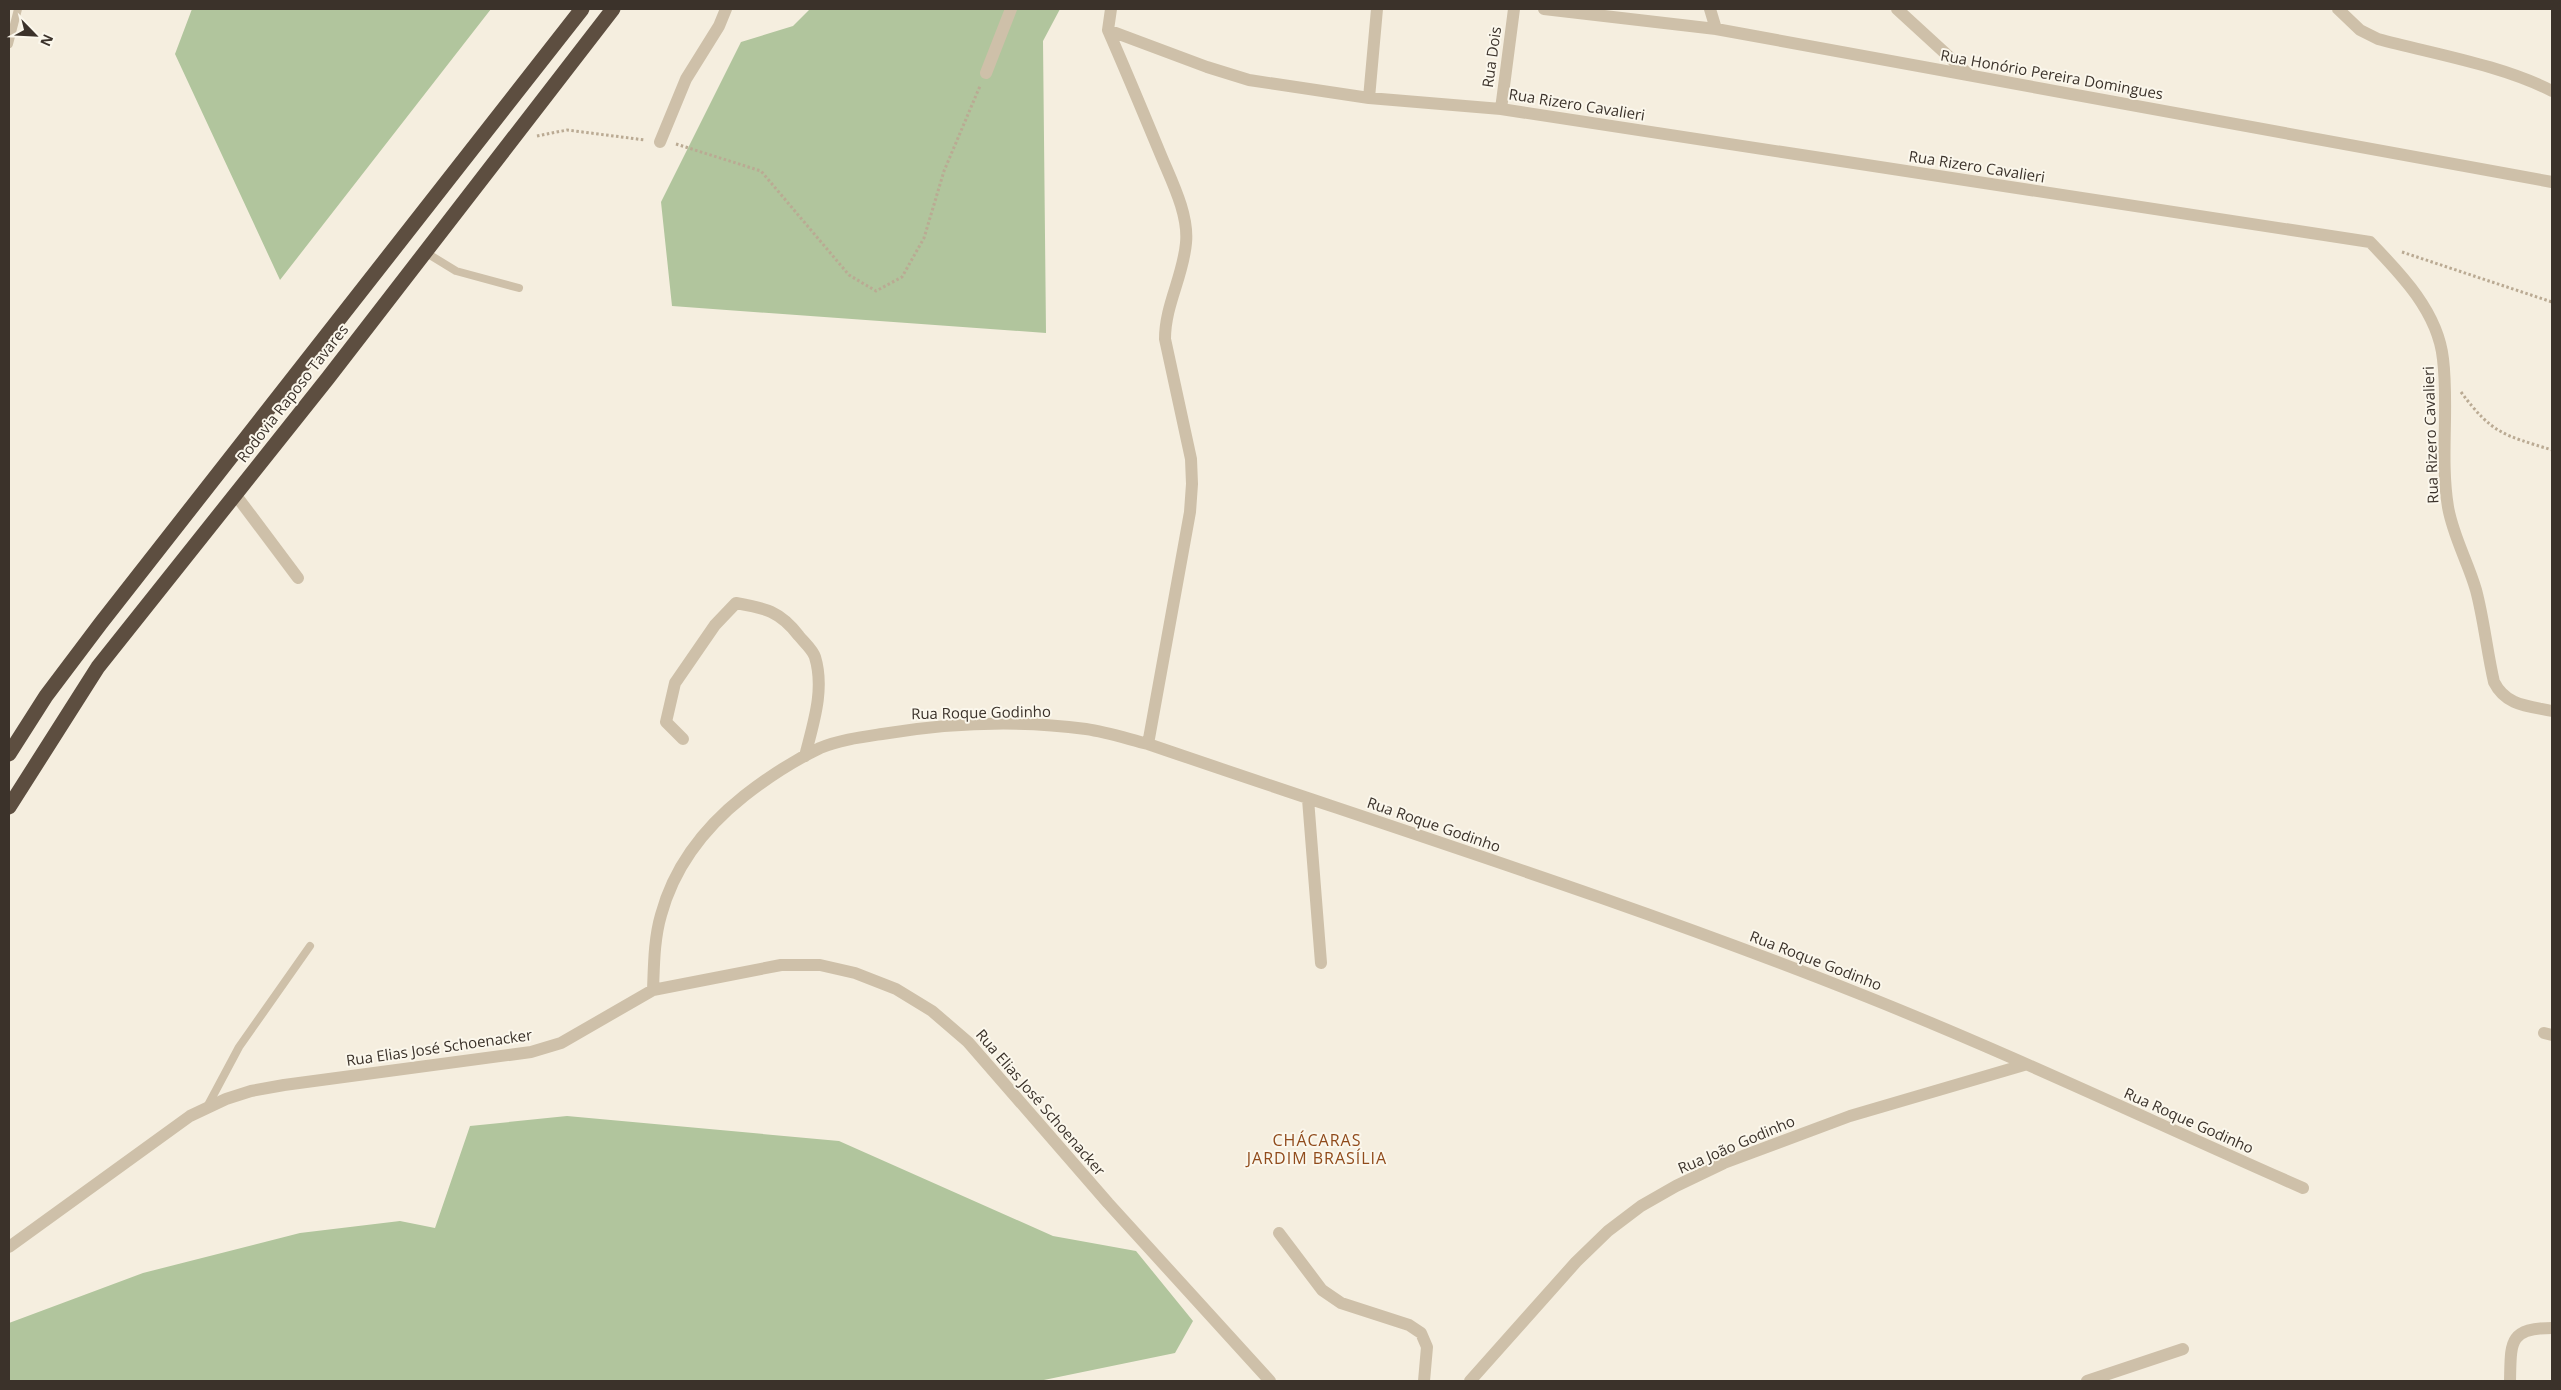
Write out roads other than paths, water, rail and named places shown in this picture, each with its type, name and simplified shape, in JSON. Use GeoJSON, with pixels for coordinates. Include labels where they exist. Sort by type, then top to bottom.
{"type":"FeatureCollection","features":[{"type":"Feature","properties":{"kind":"highway","name":"Rodovia Raposo Tavares"},"geometry":{"type":"LineString","coordinates":[[9,754],[46,696],[101,622],[582,9]]}},
{"type":"Feature","properties":{"kind":"highway","name":"Rodovia Raposo Tavares"},"geometry":{"type":"LineString","coordinates":[[9,807],[98,666],[235,494],[614,9]]}},
{"type":"Feature","properties":{"kind":"street"},"geometry":{"type":"LineString","coordinates":[[660,142],[686,79],[719,26],[726,9]]}},
{"type":"Feature","properties":{"kind":"street"},"geometry":{"type":"LineString","coordinates":[[986,73],[1011,9]]}},
{"type":"Feature","properties":{"kind":"street"},"geometry":{"type":"LineString","coordinates":[[1111,9],[1108,30],[1172,183],[1184,219],[1186,242],[1182,270],[1165,322],[1165,339],[1191,459],[1190,512],[1148,744]]}},
{"type":"Feature","properties":{"kind":"street"},"geometry":{"type":"LineString","coordinates":[[1369,98],[1377,9]]}},
{"type":"Feature","properties":{"kind":"street","name":"Rua Dois"},"geometry":{"type":"LineString","coordinates":[[1500,109],[1514,9]]}},
{"type":"Feature","properties":{"kind":"street","name":"Rua Honório Pereira Domingues"},"geometry":{"type":"LineString","coordinates":[[1544,9],[1716,29],[2552,182]]}},
{"type":"Feature","properties":{"kind":"street"},"geometry":{"type":"LineString","coordinates":[[1710,9],[1716,29]]}},
{"type":"Feature","properties":{"kind":"street"},"geometry":{"type":"LineString","coordinates":[[1898,9],[1969,75]]}},
{"type":"Feature","properties":{"kind":"street"},"geometry":{"type":"LineString","coordinates":[[2338,9],[2360,30],[2378,39],[2503,72],[2534,82],[2552,92]]}},
{"type":"Feature","properties":{"kind":"street","name":"Rua Rizero Cavalieri"},"geometry":{"type":"LineString","coordinates":[[1108,30],[1207,67],[1249,80],[1369,98],[1500,109],[2370,242],[2403,276],[2420,301],[2434,329],[2443,358],[2448,507],[2456,536],[2476,588],[2488,659],[2494,682],[2500,694],[2516,703],[2552,711]]}},
{"type":"Feature","properties":{"kind":"street"},"geometry":{"type":"LineString","coordinates":[[235,494],[298,578]]}},
{"type":"Feature","properties":{"kind":"street"},"geometry":{"type":"LineString","coordinates":[[683,739],[666,722],[675,683],[715,625],[736,603],[766,608],[791,625],[815,656],[819,688],[816,716],[805,756]]}},
{"type":"Feature","properties":{"kind":"street","name":"Rua Roque Godinho"},"geometry":{"type":"LineString","coordinates":[[653,990],[655,939],[660,916],[668,893],[699,839],[725,811],[762,782],[805,756],[821,748],[858,737],[913,729],[1012,724],[1087,729],[1148,744],[1769,959],[1866,996],[2303,1188]]}},
{"type":"Feature","properties":{"kind":"street"},"geometry":{"type":"LineString","coordinates":[[1308,799],[1321,963]]}},
{"type":"Feature","properties":{"kind":"street","name":"Rua Elias José Schoenacker"},"geometry":{"type":"LineString","coordinates":[[9,1247],[190,1116],[207,1107],[251,1091],[531,1052],[561,1043],[653,990],[781,965],[820,965],[855,973],[888,986],[932,1010],[980,1055],[1108,1204],[1270,1381]]}},
{"type":"Feature","properties":{"kind":"street","name":"Rua João Godinho"},"geometry":{"type":"LineString","coordinates":[[1470,1381],[1576,1262],[1608,1231],[1641,1206],[1676,1186],[1724,1163],[1850,1116],[2024,1065]]}},
{"type":"Feature","properties":{"kind":"street"},"geometry":{"type":"LineString","coordinates":[[1279,1233],[1322,1290],[1341,1302],[1409,1324],[1421,1333],[1427,1347],[1424,1381]]}},
{"type":"Feature","properties":{"kind":"street"},"geometry":{"type":"LineString","coordinates":[[2510,1381],[2511,1351],[2517,1337],[2530,1328],[2552,1328]]}},
{"type":"Feature","properties":{"kind":"street"},"geometry":{"type":"LineString","coordinates":[[2087,1381],[2183,1349]]}},
{"type":"Feature","properties":{"kind":"lane"},"geometry":{"type":"LineString","coordinates":[[9,44],[18,9]]}},
{"type":"Feature","properties":{"kind":"lane"},"geometry":{"type":"LineString","coordinates":[[425,252],[456,271],[519,288]]}},
{"type":"Feature","properties":{"kind":"lane"},"geometry":{"type":"LineString","coordinates":[[207,1107],[239,1047],[310,946]]}},
{"type":"Feature","properties":{"kind":"district","name":"CHÁCARAS JARDIM BRASÍLIA"},"geometry":{"type":"Point","coordinates":[1317,1149]}}]}
